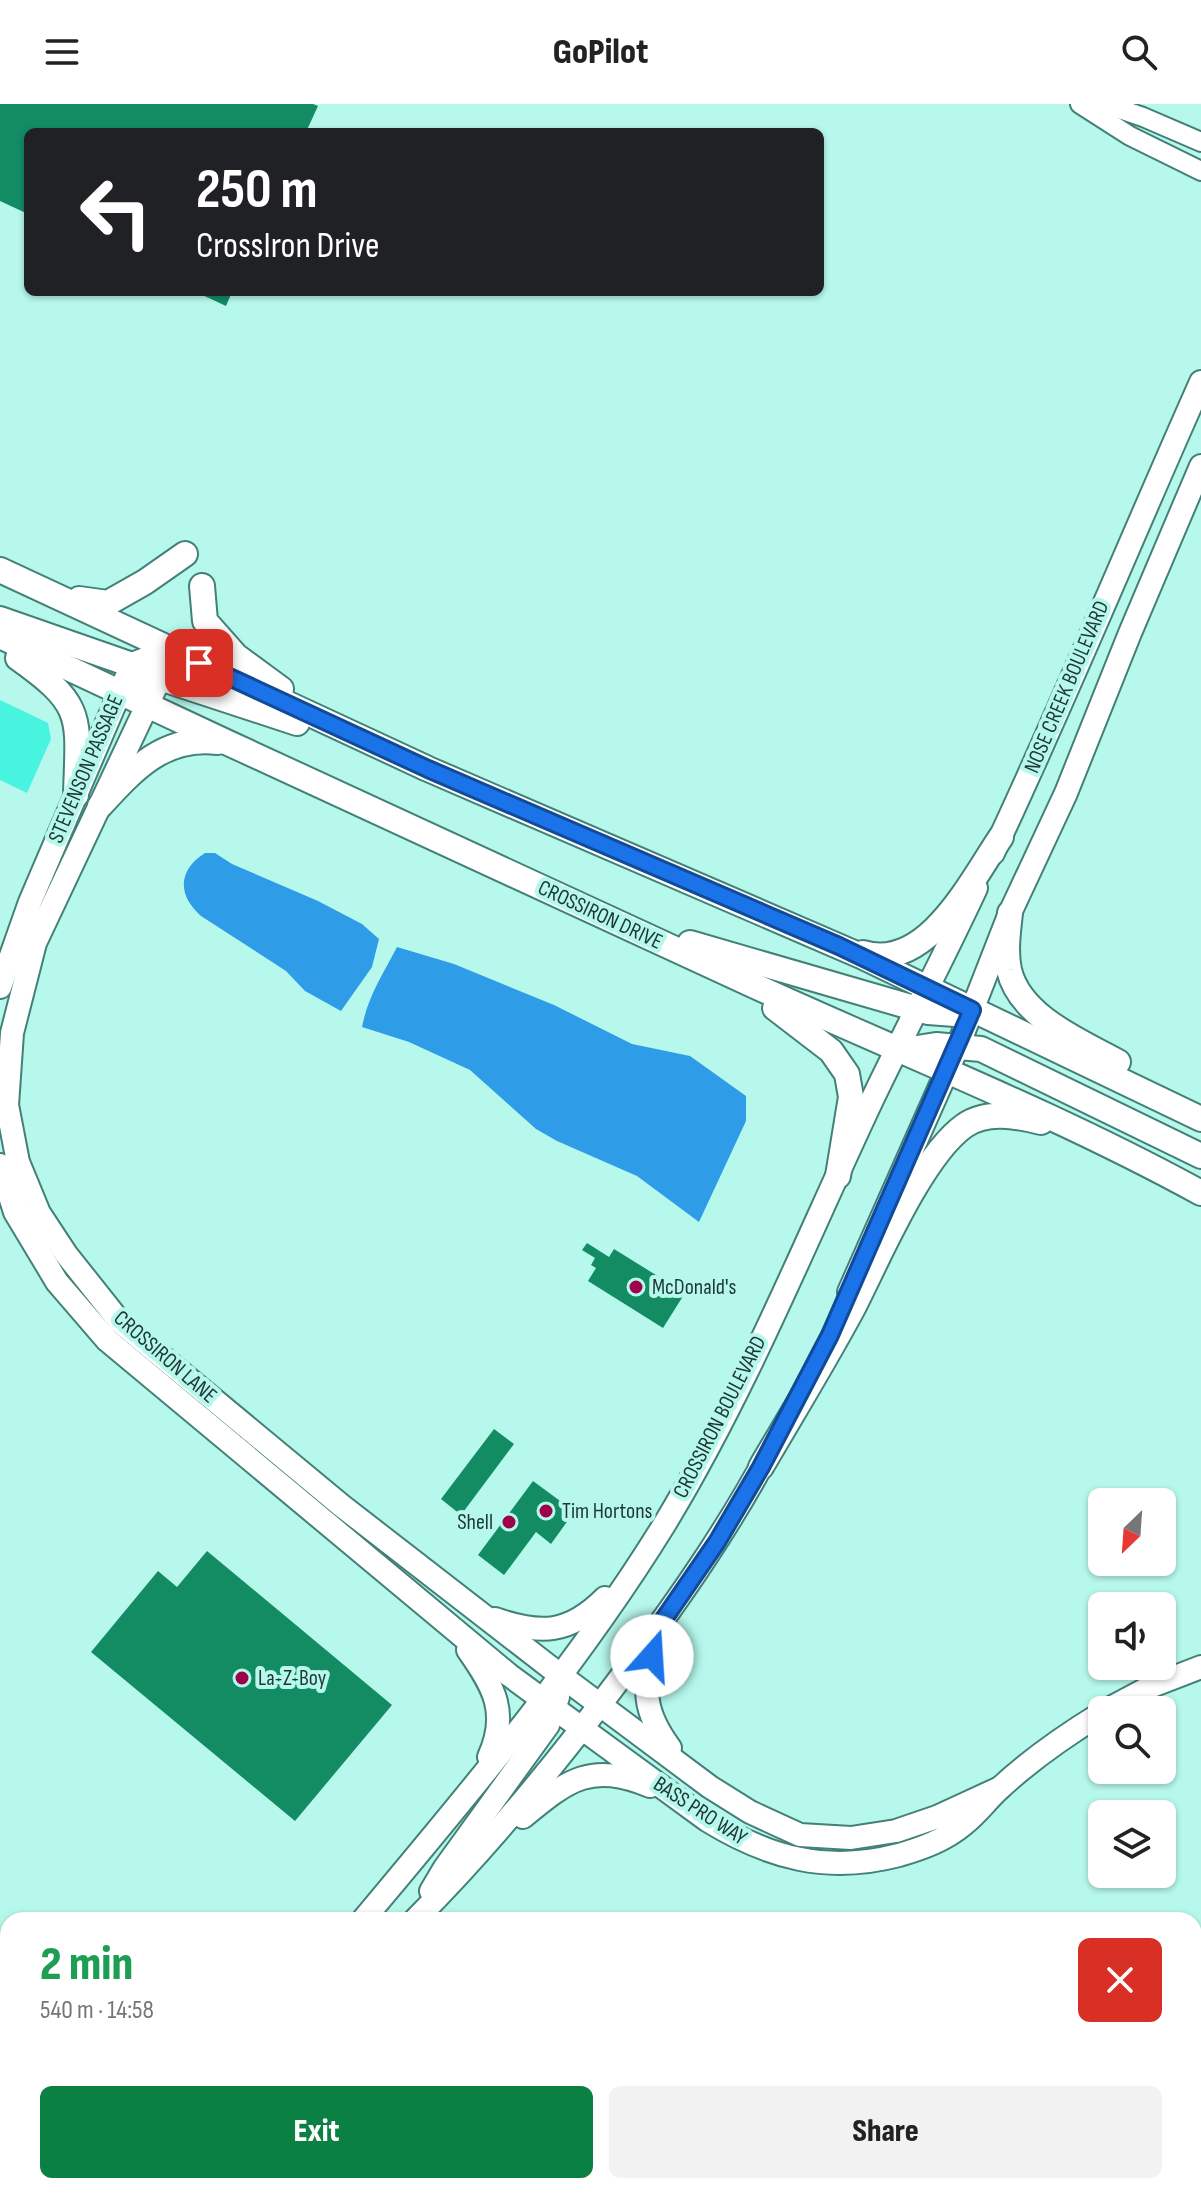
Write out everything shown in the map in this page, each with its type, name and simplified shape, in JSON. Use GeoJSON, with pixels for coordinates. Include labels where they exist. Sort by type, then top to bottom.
{"type":"FeatureCollection","features":[{"type":"Feature","properties":{"kind":"main road"},"geometry":{"type":"LineString","coordinates":[[57,596],[108,603],[185,554]]}},
{"type":"Feature","properties":{"kind":"main road"},"geometry":{"type":"LineString","coordinates":[[0,570],[402,757],[839,946],[922,999],[955,1014],[972,1010],[1201,1119]]}},
{"type":"Feature","properties":{"kind":"main road"},"geometry":{"type":"LineString","coordinates":[[202,586],[205,621],[220,639],[236,656],[322,720]]}},
{"type":"Feature","properties":{"kind":"main road"},"geometry":{"type":"LineString","coordinates":[[0,619],[132,665],[172,650]]}},
{"type":"Feature","properties":{"kind":"main road","name":"CROSSIRON DRIVE"},"geometry":{"type":"LineString","coordinates":[[0,636],[688,955],[1095,1137],[1201,1193]]}},
{"type":"Feature","properties":{"kind":"main road"},"geometry":{"type":"LineString","coordinates":[[0,645],[45,677],[71,706],[78,736],[76,795]]}},
{"type":"Feature","properties":{"kind":"main road"},"geometry":{"type":"LineString","coordinates":[[119,692],[145,678],[160,678],[402,757]]}},
{"type":"Feature","properties":{"kind":"main road"},"geometry":{"type":"LineString","coordinates":[[100,806],[137,766],[163,749],[203,740],[228,744]]}},
{"type":"Feature","properties":{"kind":"main road"},"geometry":{"type":"LineString","coordinates":[[839,946],[885,956],[898,954],[929,936],[1001,837]]}},
{"type":"Feature","properties":{"kind":"main road"},"geometry":{"type":"LineString","coordinates":[[581,906],[674,939],[922,999]]}},
{"type":"Feature","properties":{"kind":"main road"},"geometry":{"type":"LineString","coordinates":[[1010,913],[1007,944],[1010,974],[1035,1011],[1075,1038],[1201,1106]]}},
{"type":"Feature","properties":{"kind":"main road"},"geometry":{"type":"LineString","coordinates":[[688,955],[802,1026],[841,1063],[847,1074],[851,1097],[838,1176]]}},
{"type":"Feature","properties":{"kind":"main road"},"geometry":{"type":"LineString","coordinates":[[898,1051],[936,1045],[981,1049],[1201,1156]]}},
{"type":"Feature","properties":{"kind":"main road"},"geometry":{"type":"LineString","coordinates":[[761,1467],[823,1363],[919,1183],[948,1140],[974,1120],[1002,1115],[1035,1120],[1095,1137]]}},
{"type":"Feature","properties":{"kind":"street"},"geometry":{"type":"LineString","coordinates":[[1080,104],[1130,136],[1201,171]]}},
{"type":"Feature","properties":{"kind":"street"},"geometry":{"type":"LineString","coordinates":[[1105,104],[1201,142]]}},
{"type":"Feature","properties":{"kind":"street","name":"NOSE CREEK BOULEVARD"},"geometry":{"type":"LineString","coordinates":[[922,999],[1001,837],[1201,382]]}},
{"type":"Feature","properties":{"kind":"street","name":"NOSE CREEK BOULEVARD"},"geometry":{"type":"LineString","coordinates":[[972,1010],[1010,913],[1089,741],[1130,633],[1198,474]]}},
{"type":"Feature","properties":{"kind":"street","name":"STEVENSON PASSAGE"},"geometry":{"type":"LineString","coordinates":[[40,906],[76,795],[144,637]]}},
{"type":"Feature","properties":{"kind":"street","name":"STEVENSON PASSAGE"},"geometry":{"type":"LineString","coordinates":[[40,906],[100,806],[172,650]]}},
{"type":"Feature","properties":{"kind":"street"},"geometry":{"type":"LineString","coordinates":[[0,987],[40,906]]}},
{"type":"Feature","properties":{"kind":"street","name":"CROSSIRON LANE"},"geometry":{"type":"LineString","coordinates":[[40,906],[35,943],[12,1033],[7,1105],[18,1162],[39,1213],[66,1254],[120,1322],[342,1506],[560,1675]]}},
{"type":"Feature","properties":{"kind":"street","name":"CROSSIRON BOULEVARD"},"geometry":{"type":"LineString","coordinates":[[560,1675],[635,1569],[713,1441],[922,999]]}},
{"type":"Feature","properties":{"kind":"street"},"geometry":{"type":"LineString","coordinates":[[423,1912],[538,1784],[657,1629],[717,1542],[761,1467],[830,1335],[972,1010]]}},
{"type":"Feature","properties":{"kind":"street","name":"CROSSIRON LANE"},"geometry":{"type":"LineString","coordinates":[[0,1165],[15,1212],[51,1272],[107,1340],[454,1629],[549,1704]]}},
{"type":"Feature","properties":{"kind":"street"},"geometry":{"type":"LineString","coordinates":[[477,1613],[538,1630],[557,1628],[576,1622],[587,1614],[635,1569]]}},
{"type":"Feature","properties":{"kind":"street"},"geometry":{"type":"LineString","coordinates":[[454,1629],[493,1691],[500,1713],[495,1746],[479,1781]]}},
{"type":"Feature","properties":{"kind":"street"},"geometry":{"type":"LineString","coordinates":[[657,1629],[647,1683],[647,1704],[653,1725],[688,1771]]}},
{"type":"Feature","properties":{"kind":"street","name":"BASS PRO WAY"},"geometry":{"type":"LineString","coordinates":[[1133,1696],[1201,1667]]}},
{"type":"Feature","properties":{"kind":"street"},"geometry":{"type":"LineString","coordinates":[[420,1912],[444,1869],[542,1733],[560,1675]]}},
{"type":"Feature","properties":{"kind":"street","name":"BASS PRO WAY"},"geometry":{"type":"LineString","coordinates":[[560,1675],[688,1771],[763,1819],[800,1835],[851,1838],[896,1831],[937,1817],[1000,1788]]}},
{"type":"Feature","properties":{"kind":"street"},"geometry":{"type":"LineString","coordinates":[[370,1912],[479,1781],[549,1704]]}},
{"type":"Feature","properties":{"kind":"street","name":"BASS PRO WAY"},"geometry":{"type":"LineString","coordinates":[[549,1704],[739,1840],[792,1859],[841,1865],[894,1856],[943,1838],[966,1823],[1000,1788],[1045,1751],[1088,1722]]}},
{"type":"Feature","properties":{"kind":"street"},"geometry":{"type":"LineString","coordinates":[[472,1860],[537,1806],[578,1779],[607,1773],[673,1795]]}},
{"type":"Feature","properties":{"kind":"green space"},"geometry":{"type":"Polygon","coordinates":[[[0,700],[48,723],[51,739],[27,793],[0,780],[0,700]]]}},
{"type":"Feature","properties":{"kind":"water"},"geometry":{"type":"Polygon","coordinates":[[[205,853],[215,853],[232,864],[318,901],[362,924],[379,939],[372,967],[341,1011],[305,991],[286,971],[193,908],[184,883],[190,867],[205,853]]]}},
{"type":"Feature","properties":{"kind":"water"},"geometry":{"type":"Polygon","coordinates":[[[397,947],[454,964],[554,1005],[632,1044],[690,1056],[746,1096],[746,1121],[699,1222],[637,1176],[536,1129],[470,1070],[409,1042],[362,1027],[372,995],[397,947]]]}},
{"type":"Feature","properties":{"kind":"building"},"geometry":{"type":"Polygon","coordinates":[[[0,104],[318,106],[308,128],[24,128],[24,212],[0,201],[0,104]]]}},
{"type":"Feature","properties":{"kind":"building"},"geometry":{"type":"Polygon","coordinates":[[[205,296],[230,296],[226,306],[205,296]]]}},
{"type":"Feature","properties":{"kind":"building","name":"McDonald's"},"geometry":{"type":"Polygon","coordinates":[[[587,1243],[609,1257],[614,1249],[685,1293],[663,1328],[588,1281],[596,1268],[591,1265],[595,1258],[582,1250],[587,1243]]]}},
{"type":"Feature","properties":{"kind":"building"},"geometry":{"type":"Polygon","coordinates":[[[494,1429],[514,1444],[461,1515],[441,1499],[494,1429]]]}},
{"type":"Feature","properties":{"kind":"building"},"geometry":{"type":"Polygon","coordinates":[[[533,1481],[567,1506],[569,1519],[551,1544],[536,1532],[504,1575],[478,1555],[533,1481]]]}},
{"type":"Feature","properties":{"kind":"building","name":"La-Z-Boy"},"geometry":{"type":"Polygon","coordinates":[[[207,1551],[392,1705],[295,1821],[91,1652],[158,1571],[177,1587],[207,1551]]]}},
{"type":"Feature","properties":{"kind":"place","name":"McDonald's"},"geometry":{"type":"Point","coordinates":[636,1287]}},
{"type":"Feature","properties":{"kind":"place","name":"Tim Hortons"},"geometry":{"type":"Point","coordinates":[546,1511]}},
{"type":"Feature","properties":{"kind":"place","name":"Shell"},"geometry":{"type":"Point","coordinates":[509,1522]}},
{"type":"Feature","properties":{"kind":"place","name":"La-Z-Boy"},"geometry":{"type":"Point","coordinates":[242,1678]}},
{"type":"Feature","properties":{"kind":"route"},"geometry":{"type":"LineString","coordinates":[[199,663],[428,769],[839,946],[972,1010],[830,1335],[761,1467],[717,1542],[657,1629],[652,1656]]}}]}
